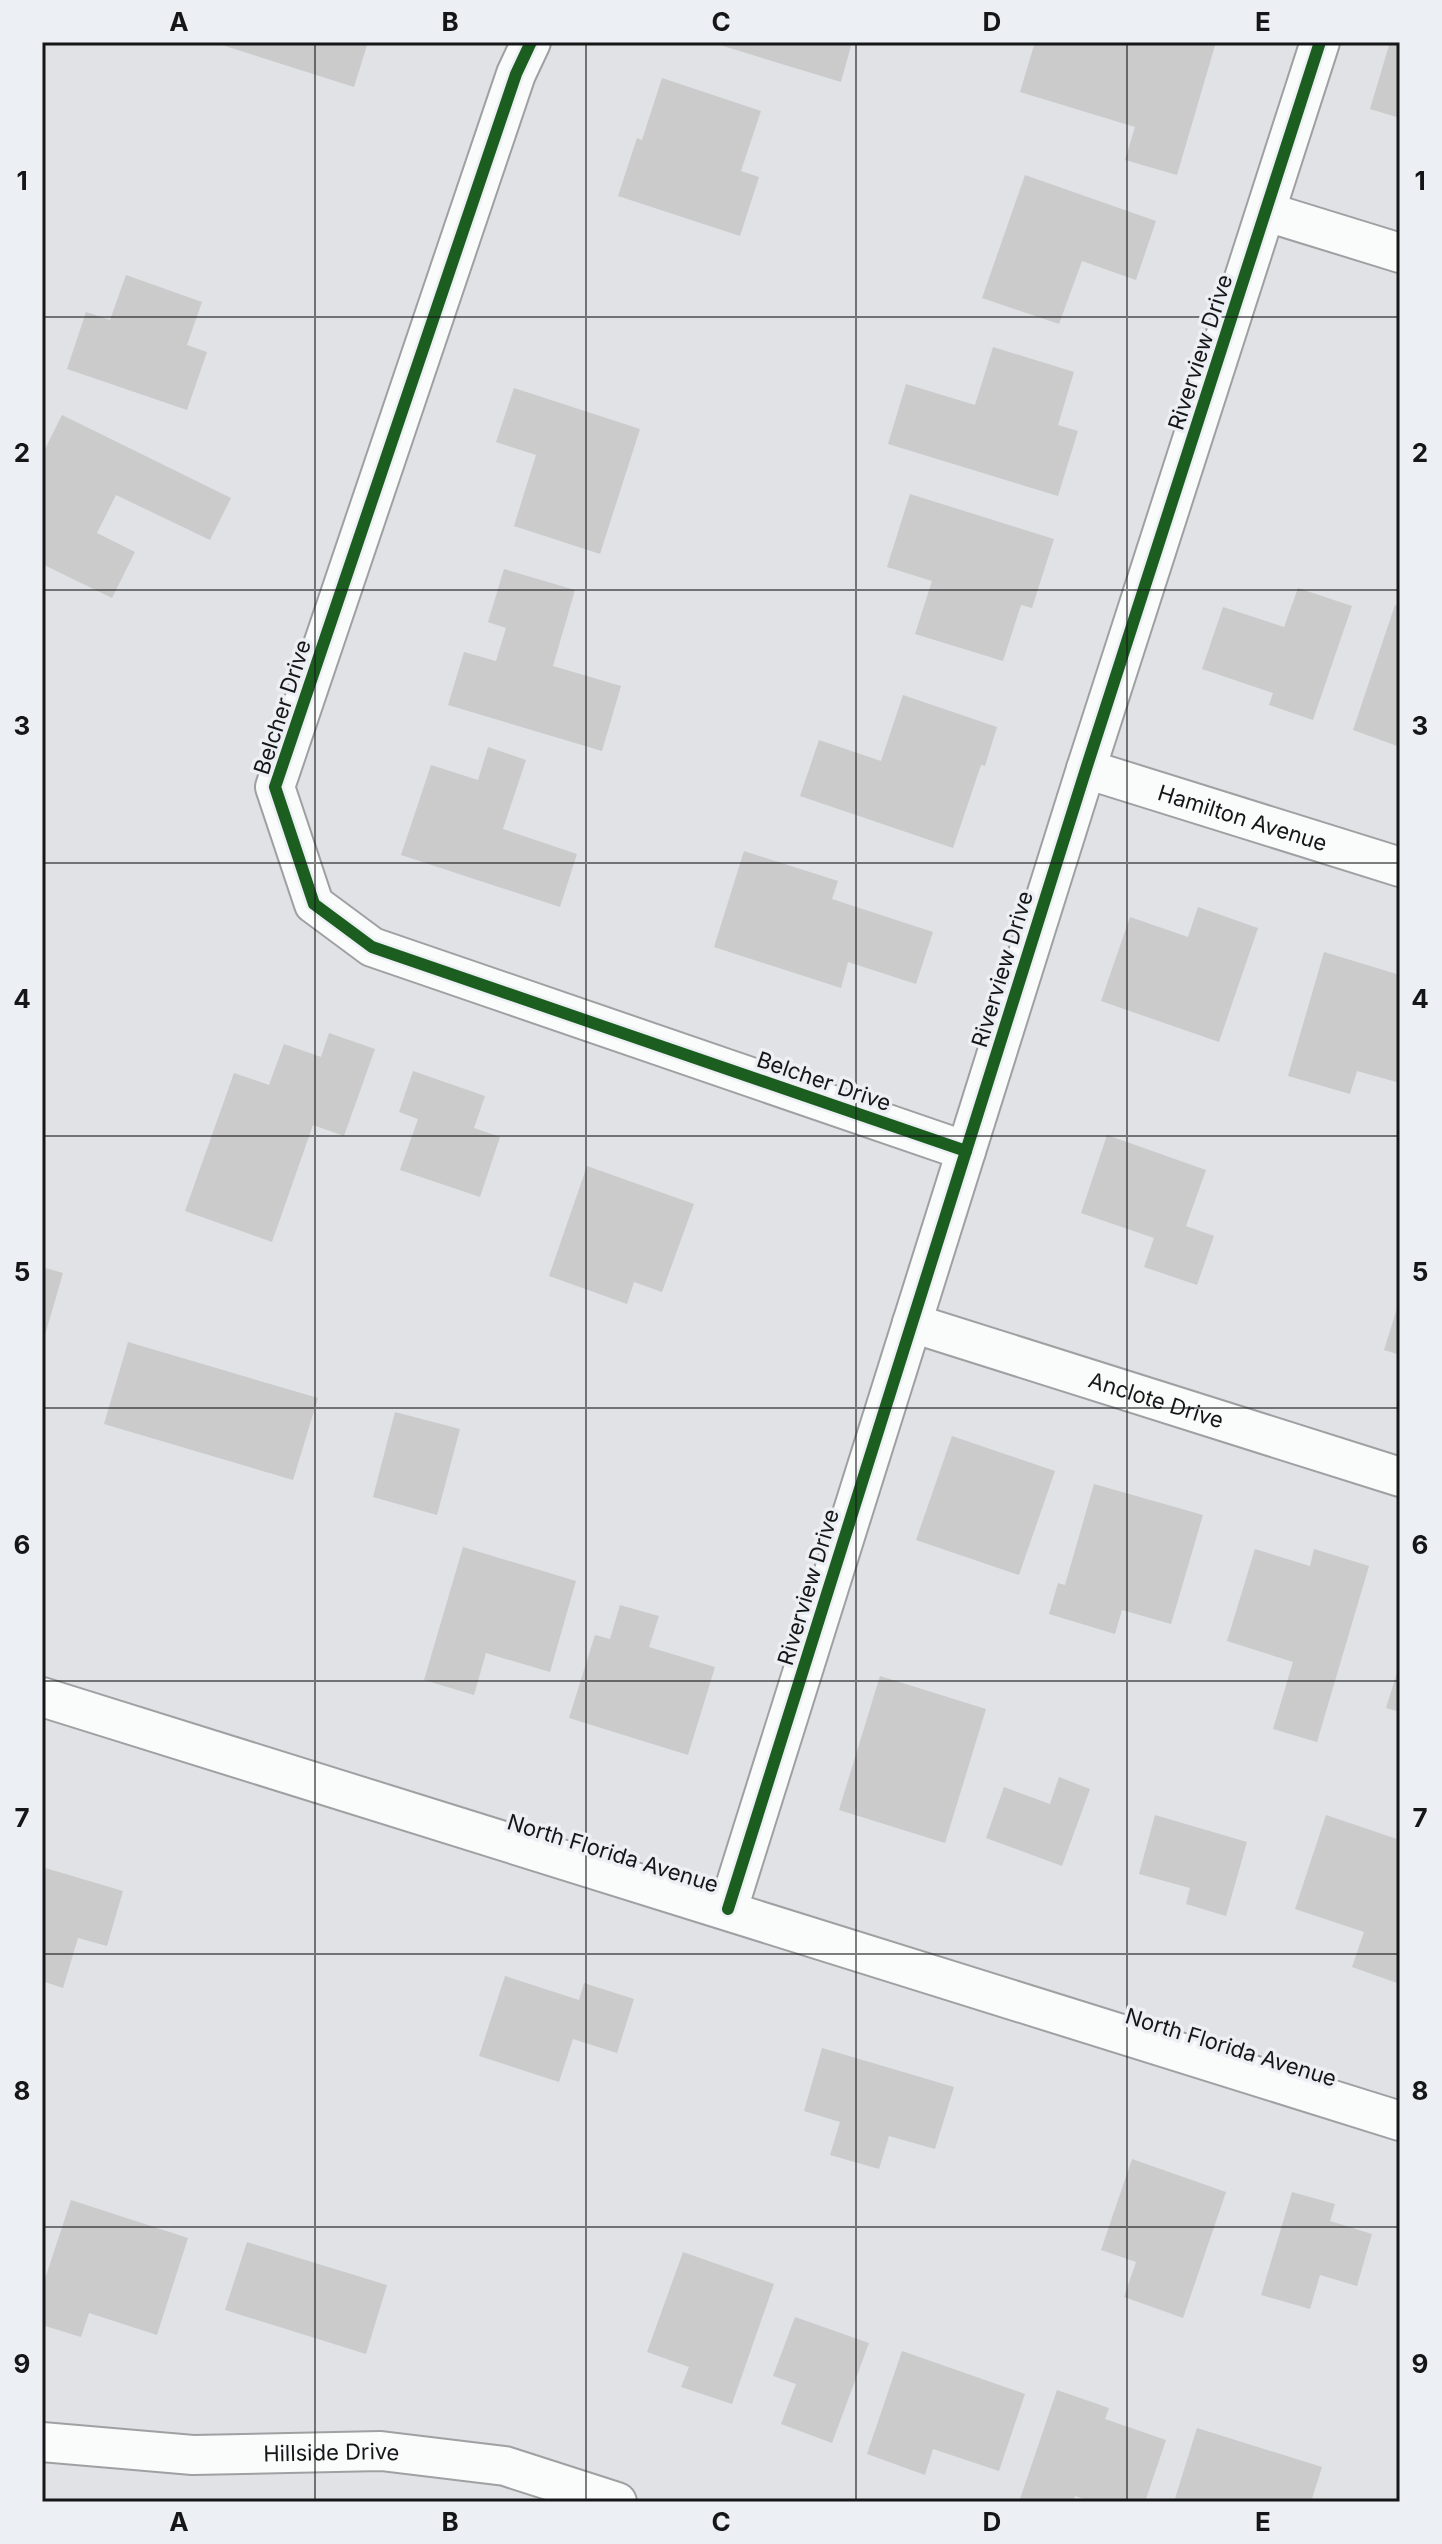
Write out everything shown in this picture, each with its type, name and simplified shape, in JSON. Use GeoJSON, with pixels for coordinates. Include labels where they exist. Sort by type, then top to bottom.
{"type":"FeatureCollection","features":[{"type":"Feature","properties":{"kind":"street","name":"Belcher Drive"},"geometry":{"type":"LineString","coordinates":[[531,42],[516,74],[275,787],[314,904],[372,947],[966,1151]]}},
{"type":"Feature","properties":{"kind":"street","name":"Riverview Drive"},"geometry":{"type":"LineString","coordinates":[[728,1909],[1086,769],[1320,42]]}},
{"type":"Feature","properties":{"kind":"street"},"geometry":{"type":"LineString","coordinates":[[1267,212],[1400,253]]}},
{"type":"Feature","properties":{"kind":"street","name":"Hamilton Avenue"},"geometry":{"type":"LineString","coordinates":[[1086,769],[1400,867]]}},
{"type":"Feature","properties":{"kind":"street","name":"Anclote Drive"},"geometry":{"type":"LineString","coordinates":[[912,1323],[1400,1477]]}},
{"type":"Feature","properties":{"kind":"street","name":"North Florida Avenue"},"geometry":{"type":"LineString","coordinates":[[42,1697],[1400,2121]]}},
{"type":"Feature","properties":{"kind":"street","name":"Hillside Drive"},"geometry":{"type":"LineString","coordinates":[[42,2442],[193,2455],[381,2451],[505,2466],[617,2502]]}},
{"type":"Feature","properties":{"kind":"building"},"geometry":{"type":"Polygon","coordinates":[[[223,42],[368,42],[354,87],[222,45],[223,42]]]}},
{"type":"Feature","properties":{"kind":"building"},"geometry":{"type":"Polygon","coordinates":[[[710,42],[852,42],[841,82],[710,42]]]}},
{"type":"Feature","properties":{"kind":"building"},"geometry":{"type":"Polygon","coordinates":[[[1035,42],[1216,42],[1177,175],[1125,160],[1135,127],[1020,92],[1035,42]]]}},
{"type":"Feature","properties":{"kind":"building"},"geometry":{"type":"Polygon","coordinates":[[[1390,42],[1400,42],[1400,118],[1370,109],[1390,42]]]}},
{"type":"Feature","properties":{"kind":"building"},"geometry":{"type":"Polygon","coordinates":[[[662,78],[761,111],[741,171],[759,177],[740,236],[618,196],[637,138],[642,140],[662,78]]]}},
{"type":"Feature","properties":{"kind":"building"},"geometry":{"type":"Polygon","coordinates":[[[1025,175],[1156,221],[1136,280],[1082,261],[1059,324],[982,298],[1025,175]]]}},
{"type":"Feature","properties":{"kind":"building"},"geometry":{"type":"Polygon","coordinates":[[[126,275],[202,302],[187,345],[207,352],[187,410],[67,369],[86,312],[110,320],[126,275]]]}},
{"type":"Feature","properties":{"kind":"building"},"geometry":{"type":"Polygon","coordinates":[[[993,347],[1074,372],[1058,425],[1078,431],[1058,496],[888,444],[906,384],[975,405],[993,347]]]}},
{"type":"Feature","properties":{"kind":"building"},"geometry":{"type":"Polygon","coordinates":[[[514,388],[640,429],[600,554],[514,526],[536,455],[496,442],[514,388]]]}},
{"type":"Feature","properties":{"kind":"building"},"geometry":{"type":"Polygon","coordinates":[[[62,415],[231,498],[210,540],[116,495],[97,533],[135,552],[112,598],[42,564],[42,455],[62,415]]]}},
{"type":"Feature","properties":{"kind":"building"},"geometry":{"type":"Polygon","coordinates":[[[910,494],[1054,539],[1032,608],[1021,605],[1003,661],[915,634],[932,581],[887,567],[910,494]]]}},
{"type":"Feature","properties":{"kind":"building"},"geometry":{"type":"Polygon","coordinates":[[[504,569],[575,590],[553,666],[621,686],[602,751],[448,705],[464,652],[496,661],[506,628],[488,622],[504,569]]]}},
{"type":"Feature","properties":{"kind":"building"},"geometry":{"type":"Polygon","coordinates":[[[1298,588],[1352,606],[1313,720],[1269,705],[1273,693],[1202,669],[1223,607],[1284,627],[1298,588]]]}},
{"type":"Feature","properties":{"kind":"building"},"geometry":{"type":"Polygon","coordinates":[[[1395,605],[1400,607],[1400,747],[1353,730],[1395,605]]]}},
{"type":"Feature","properties":{"kind":"building"},"geometry":{"type":"Polygon","coordinates":[[[903,695],[997,727],[953,848],[800,796],[819,740],[881,761],[903,695]]]}},
{"type":"Feature","properties":{"kind":"building"},"geometry":{"type":"Polygon","coordinates":[[[488,747],[526,760],[503,829],[577,854],[560,907],[401,855],[431,765],[478,780],[488,747]]]}},
{"type":"Feature","properties":{"kind":"building"},"geometry":{"type":"Polygon","coordinates":[[[744,851],[838,881],[832,899],[933,932],[916,984],[848,962],[841,988],[714,947],[744,851]]]}},
{"type":"Feature","properties":{"kind":"building"},"geometry":{"type":"Polygon","coordinates":[[[1198,907],[1258,928],[1219,1042],[1101,1001],[1130,917],[1188,937],[1198,907]]]}},
{"type":"Feature","properties":{"kind":"building"},"geometry":{"type":"Polygon","coordinates":[[[1324,952],[1400,975],[1400,1083],[1357,1071],[1350,1094],[1288,1076],[1324,952]]]}},
{"type":"Feature","properties":{"kind":"building"},"geometry":{"type":"Polygon","coordinates":[[[329,1033],[375,1049],[344,1136],[313,1125],[272,1242],[185,1211],[234,1073],[269,1085],[284,1044],[321,1057],[329,1033]]]}},
{"type":"Feature","properties":{"kind":"building"},"geometry":{"type":"Polygon","coordinates":[[[413,1071],[485,1096],[474,1128],[500,1137],[480,1197],[400,1170],[418,1119],[399,1112],[413,1071]]]}},
{"type":"Feature","properties":{"kind":"building"},"geometry":{"type":"Polygon","coordinates":[[[1107,1135],[1206,1170],[1186,1226],[1214,1236],[1197,1285],[1144,1267],[1154,1238],[1081,1213],[1107,1135]]]}},
{"type":"Feature","properties":{"kind":"building"},"geometry":{"type":"Polygon","coordinates":[[[587,1166],[694,1204],[662,1292],[634,1282],[627,1304],[549,1276],[587,1166]]]}},
{"type":"Feature","properties":{"kind":"building"},"geometry":{"type":"Polygon","coordinates":[[[42,1267],[63,1273],[43,1342],[42,1342],[42,1267]]]}},
{"type":"Feature","properties":{"kind":"building"},"geometry":{"type":"Polygon","coordinates":[[[1400,1302],[1400,1355],[1384,1350],[1400,1302]]]}},
{"type":"Feature","properties":{"kind":"building"},"geometry":{"type":"Polygon","coordinates":[[[128,1342],[318,1398],[293,1480],[104,1424],[128,1342]]]}},
{"type":"Feature","properties":{"kind":"building"},"geometry":{"type":"Polygon","coordinates":[[[395,1412],[460,1429],[437,1515],[373,1497],[395,1412]]]}},
{"type":"Feature","properties":{"kind":"building"},"geometry":{"type":"Polygon","coordinates":[[[952,1436],[1055,1471],[1019,1575],[916,1540],[952,1436]]]}},
{"type":"Feature","properties":{"kind":"building"},"geometry":{"type":"Polygon","coordinates":[[[1094,1484],[1203,1515],[1171,1624],[1122,1610],[1115,1634],[1049,1614],[1058,1583],[1065,1585],[1094,1484]]]}},
{"type":"Feature","properties":{"kind":"building"},"geometry":{"type":"Polygon","coordinates":[[[463,1547],[576,1581],[550,1672],[486,1653],[474,1695],[424,1680],[463,1547]]]}},
{"type":"Feature","properties":{"kind":"building"},"geometry":{"type":"Polygon","coordinates":[[[1255,1549],[1310,1566],[1314,1549],[1369,1566],[1317,1742],[1273,1729],[1293,1662],[1227,1641],[1255,1549]]]}},
{"type":"Feature","properties":{"kind":"building"},"geometry":{"type":"Polygon","coordinates":[[[620,1605],[659,1616],[649,1647],[715,1667],[688,1755],[569,1718],[595,1635],[610,1639],[620,1605]]]}},
{"type":"Feature","properties":{"kind":"building"},"geometry":{"type":"Polygon","coordinates":[[[1400,1666],[1400,1712],[1386,1708],[1400,1666]]]}},
{"type":"Feature","properties":{"kind":"building"},"geometry":{"type":"Polygon","coordinates":[[[880,1676],[986,1709],[945,1843],[839,1810],[880,1676]]]}},
{"type":"Feature","properties":{"kind":"building"},"geometry":{"type":"Polygon","coordinates":[[[1059,1777],[1090,1789],[1062,1866],[986,1838],[1004,1787],[1050,1804],[1059,1777]]]}},
{"type":"Feature","properties":{"kind":"building"},"geometry":{"type":"Polygon","coordinates":[[[1155,1815],[1247,1842],[1226,1916],[1186,1904],[1190,1888],[1139,1874],[1155,1815]]]}},
{"type":"Feature","properties":{"kind":"building"},"geometry":{"type":"Polygon","coordinates":[[[1326,1815],[1400,1840],[1400,1984],[1352,1967],[1364,1932],[1295,1909],[1326,1815]]]}},
{"type":"Feature","properties":{"kind":"building"},"geometry":{"type":"Polygon","coordinates":[[[42,1867],[123,1891],[107,1946],[78,1938],[63,1988],[42,1981],[42,1867]]]}},
{"type":"Feature","properties":{"kind":"building"},"geometry":{"type":"Polygon","coordinates":[[[505,1976],[579,2000],[584,1983],[634,1999],[617,2053],[573,2039],[559,2082],[479,2056],[505,1976]]]}},
{"type":"Feature","properties":{"kind":"building"},"geometry":{"type":"Polygon","coordinates":[[[822,2048],[954,2087],[935,2149],[889,2136],[879,2169],[830,2155],[840,2122],[804,2111],[822,2048]]]}},
{"type":"Feature","properties":{"kind":"building"},"geometry":{"type":"Polygon","coordinates":[[[1132,2159],[1226,2192],[1183,2318],[1124,2297],[1136,2262],[1101,2250],[1132,2159]]]}},
{"type":"Feature","properties":{"kind":"building"},"geometry":{"type":"Polygon","coordinates":[[[1292,2192],[1335,2204],[1330,2221],[1372,2234],[1357,2286],[1320,2275],[1310,2309],[1261,2295],[1292,2192]]]}},
{"type":"Feature","properties":{"kind":"building"},"geometry":{"type":"Polygon","coordinates":[[[71,2200],[188,2238],[157,2335],[89,2313],[81,2337],[42,2325],[42,2288],[71,2200]]]}},
{"type":"Feature","properties":{"kind":"building"},"geometry":{"type":"Polygon","coordinates":[[[247,2242],[387,2285],[366,2354],[225,2310],[247,2242]]]}},
{"type":"Feature","properties":{"kind":"building"},"geometry":{"type":"Polygon","coordinates":[[[683,2252],[774,2284],[732,2404],[681,2387],[689,2367],[647,2352],[683,2252]]]}},
{"type":"Feature","properties":{"kind":"building"},"geometry":{"type":"Polygon","coordinates":[[[795,2317],[869,2343],[832,2443],[781,2424],[796,2384],[773,2376],[795,2317]]]}},
{"type":"Feature","properties":{"kind":"building"},"geometry":{"type":"Polygon","coordinates":[[[902,2351],[1025,2394],[999,2471],[933,2449],[925,2475],[867,2454],[902,2351]]]}},
{"type":"Feature","properties":{"kind":"building"},"geometry":{"type":"Polygon","coordinates":[[[1057,2390],[1109,2408],[1105,2419],[1166,2440],[1145,2502],[1093,2502],[1075,2496],[1073,2502],[1019,2502],[1057,2390]]]}},
{"type":"Feature","properties":{"kind":"building"},"geometry":{"type":"Polygon","coordinates":[[[1197,2428],[1322,2467],[1311,2502],[1174,2502],[1197,2428]]]}},
{"type":"Feature","properties":{"kind":"cycle path"},"geometry":{"type":"LineString","coordinates":[[531,42],[516,74],[275,787],[314,904],[372,947],[966,1151]]}},
{"type":"Feature","properties":{"kind":"cycle path"},"geometry":{"type":"LineString","coordinates":[[728,1909],[1086,769],[1320,42]]}}]}
